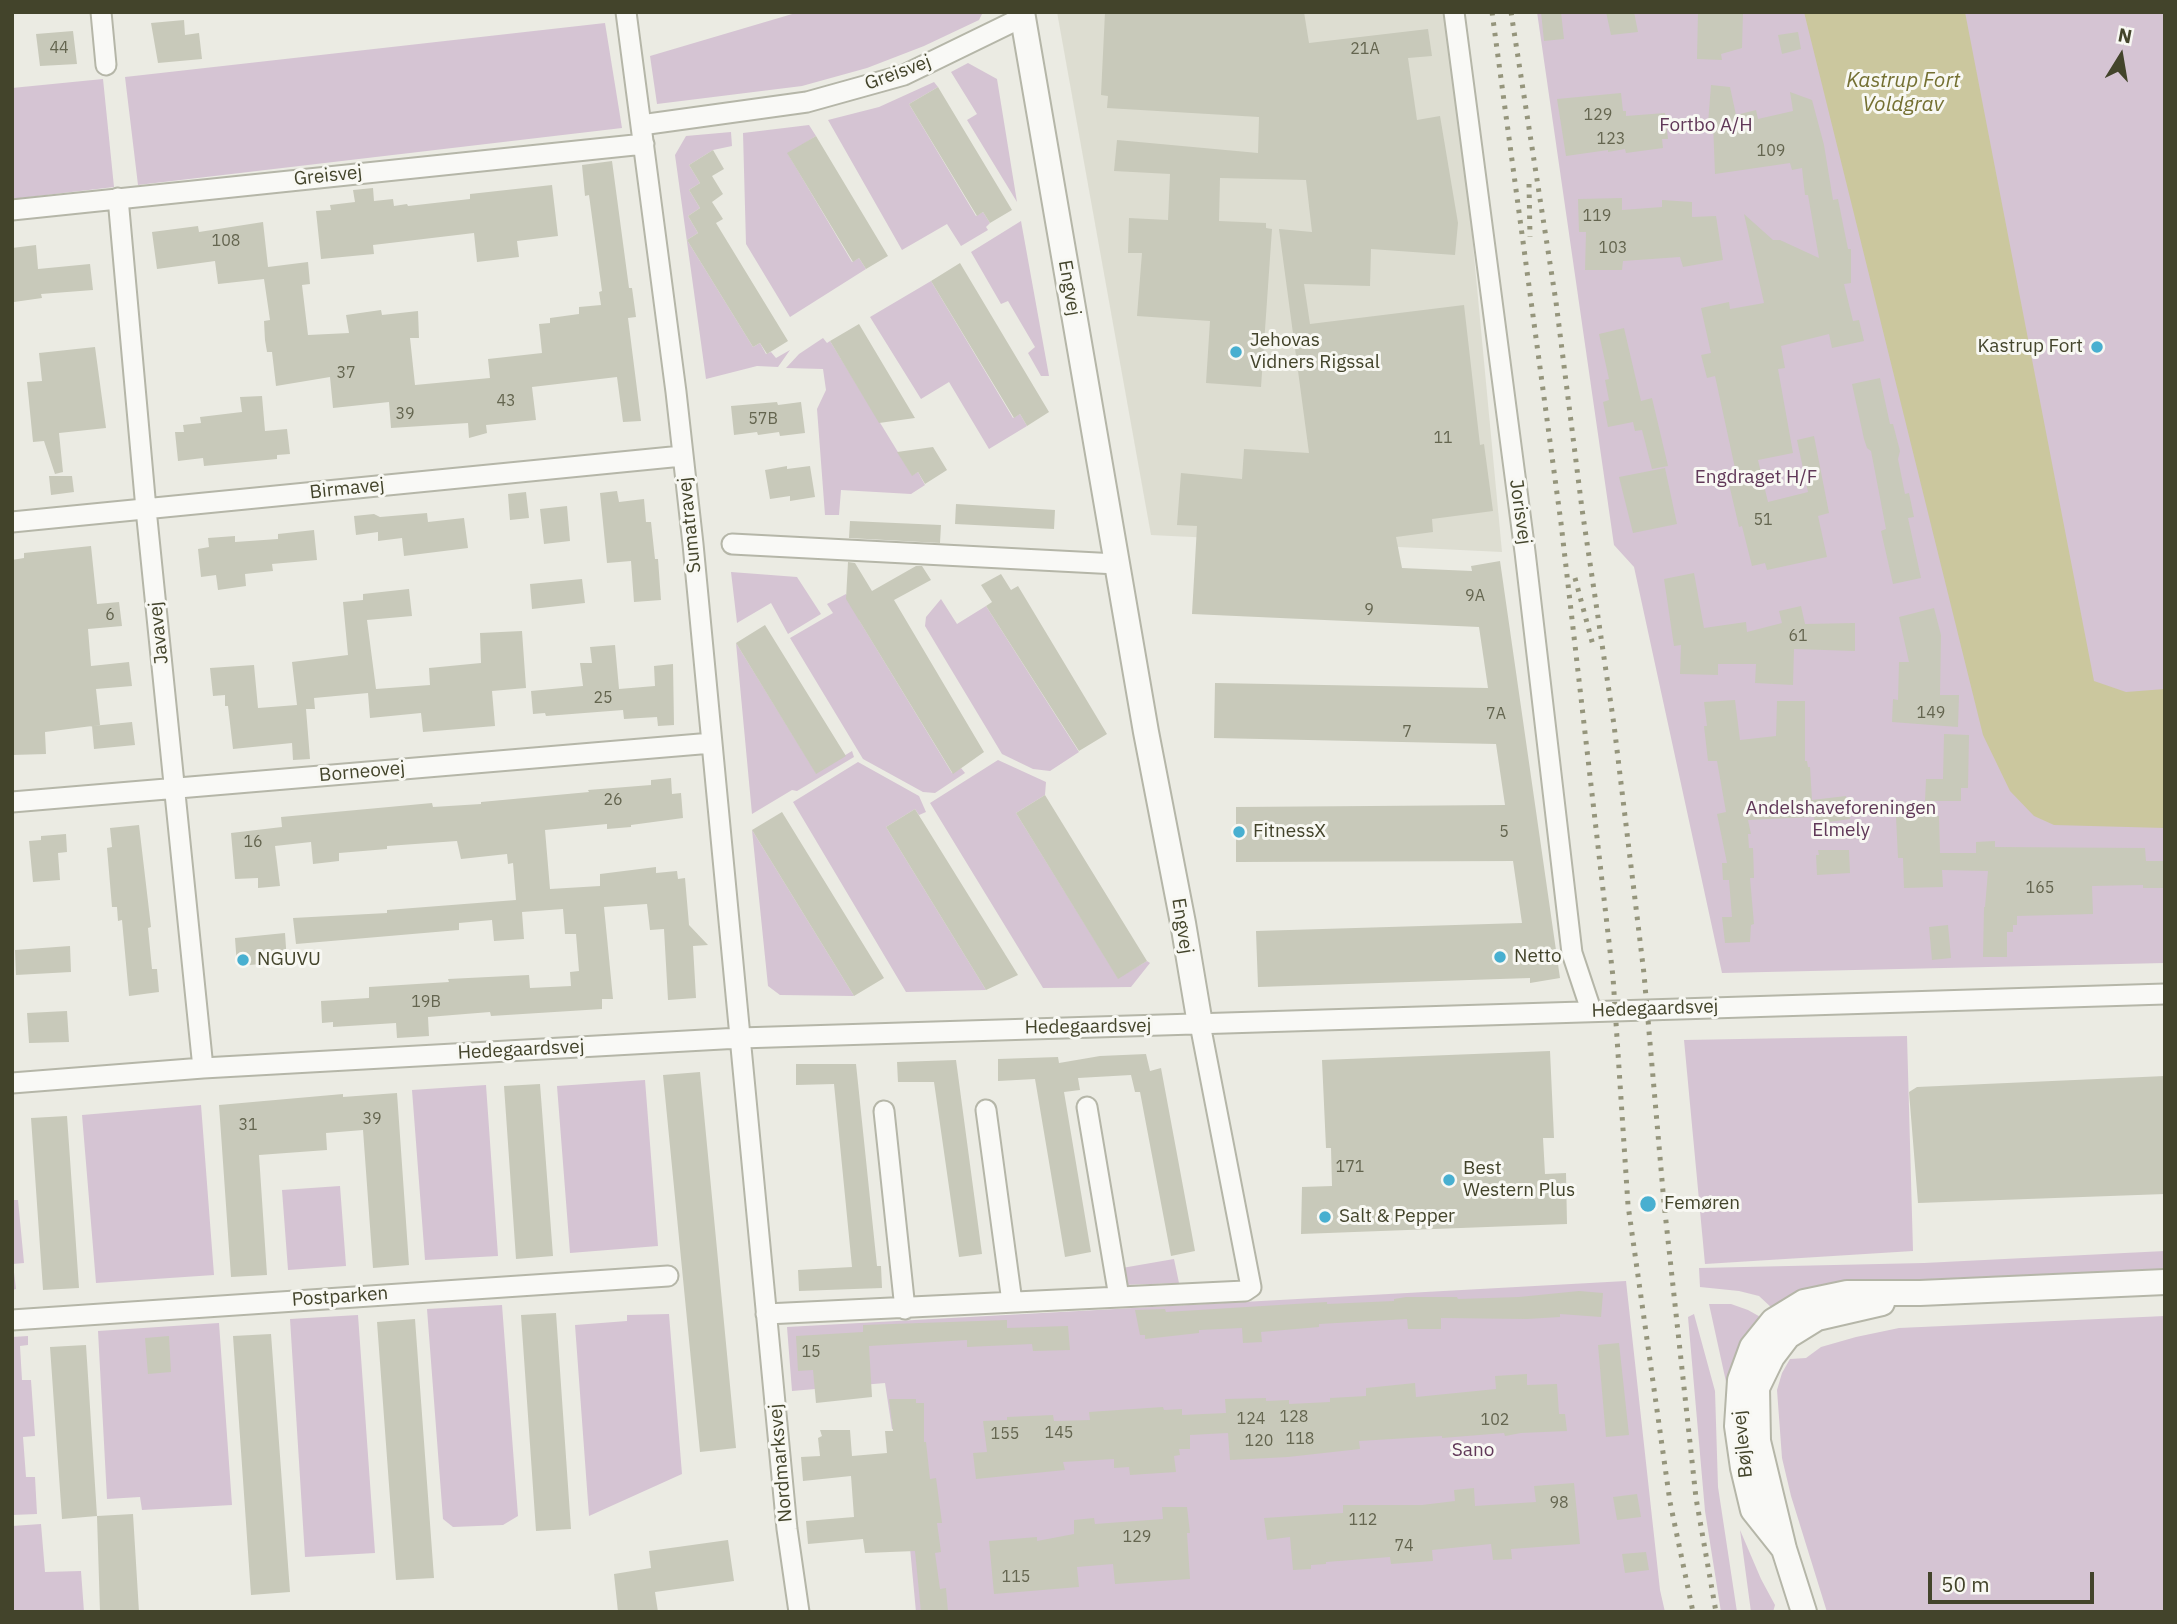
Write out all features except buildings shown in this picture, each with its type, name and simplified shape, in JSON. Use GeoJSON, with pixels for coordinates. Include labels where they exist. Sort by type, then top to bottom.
{"type":"FeatureCollection","features":[{"type":"Feature","properties":{"kind":"street"},"geometry":{"type":"LineString","coordinates":[[101,12],[106,65]]}},
{"type":"Feature","properties":{"kind":"street","name":"Sumatravej"},"geometry":{"type":"LineString","coordinates":[[626,12],[682,456],[740,1038]]}},
{"type":"Feature","properties":{"kind":"street","name":"Jorisvej"},"geometry":{"type":"LineString","coordinates":[[1454,12],[1525,552],[1572,953],[1591,1010]]}},
{"type":"Feature","properties":{"kind":"street","name":"Greisvej"},"geometry":{"type":"LineString","coordinates":[[12,211],[642,134],[807,102],[904,75],[1023,15]]}},
{"type":"Feature","properties":{"kind":"street","name":"Engvej"},"geometry":{"type":"LineString","coordinates":[[1023,15],[1117,564],[1200,1024],[1251,1287],[1245,1291],[1119,1297]]}},
{"type":"Feature","properties":{"kind":"street","name":"Javavej"},"geometry":{"type":"LineString","coordinates":[[118,198],[146,509],[203,1068]]}},
{"type":"Feature","properties":{"kind":"street","name":"Birmavej"},"geometry":{"type":"LineString","coordinates":[[12,522],[682,456]]}},
{"type":"Feature","properties":{"kind":"street"},"geometry":{"type":"LineString","coordinates":[[732,544],[1117,564]]}},
{"type":"Feature","properties":{"kind":"street","name":"Borneovej"},"geometry":{"type":"LineString","coordinates":[[12,802],[712,743]]}},
{"type":"Feature","properties":{"kind":"street","name":"Hedegaardsvej"},"geometry":{"type":"LineString","coordinates":[[12,1083],[203,1068],[740,1038],[2165,994]]}},
{"type":"Feature","properties":{"kind":"street","name":"Nordmarksvej"},"geometry":{"type":"LineString","coordinates":[[740,1038],[788,1541],[799,1612]]}},
{"type":"Feature","properties":{"kind":"street"},"geometry":{"type":"LineString","coordinates":[[766,1314],[1119,1297],[1087,1107]]}},
{"type":"Feature","properties":{"kind":"street"},"geometry":{"type":"LineString","coordinates":[[986,1110],[1012,1302]]}},
{"type":"Feature","properties":{"kind":"street"},"geometry":{"type":"LineString","coordinates":[[884,1111],[905,1308]]}},
{"type":"Feature","properties":{"kind":"street","name":"Postparken"},"geometry":{"type":"LineString","coordinates":[[12,1320],[668,1276]]}},
{"type":"Feature","properties":{"kind":"street","name":"Bøjlevej"},"geometry":{"type":"LineString","coordinates":[[1804,1612],[1784,1549],[1753,1510],[1737,1426],[1740,1380],[1752,1348],[1773,1321],[1804,1302],[1847,1293],[1920,1293],[2165,1282]]}},
{"type":"Feature","properties":{"kind":"shaded area"},"geometry":{"type":"Polygon","coordinates":[[[1057,12],[1451,12],[1502,552],[1151,535],[1057,12]]]}},
{"type":"Feature","properties":{"kind":"green space"},"geometry":{"type":"Polygon","coordinates":[[[799,12],[983,12],[979,20],[924,46],[867,68],[802,86],[657,104],[650,56],[799,12]]]}},
{"type":"Feature","properties":{"kind":"green space"},"geometry":{"type":"Polygon","coordinates":[[[1537,12],[2165,12],[2165,963],[1722,973],[1634,567],[1614,545],[1537,12]]]}},
{"type":"Feature","properties":{"kind":"green space"},"geometry":{"type":"Polygon","coordinates":[[[605,23],[622,128],[138,185],[125,77],[605,23]]]}},
{"type":"Feature","properties":{"kind":"green space"},"geometry":{"type":"Polygon","coordinates":[[[968,63],[997,79],[1017,202],[967,120],[977,114],[951,72],[968,63]]]}},
{"type":"Feature","properties":{"kind":"green space"},"geometry":{"type":"Polygon","coordinates":[[[103,79],[114,187],[12,199],[12,88],[103,79]]]}},
{"type":"Feature","properties":{"kind":"green space"},"geometry":{"type":"Polygon","coordinates":[[[934,82],[938,87],[909,104],[976,216],[983,212],[990,223],[986,227],[988,230],[961,246],[947,224],[902,250],[828,120],[879,107],[934,82]]]}},
{"type":"Feature","properties":{"kind":"green space"},"geometry":{"type":"Polygon","coordinates":[[[809,125],[816,136],[788,154],[852,262],[859,258],[866,269],[790,317],[746,244],[743,133],[809,125]]]}},
{"type":"Feature","properties":{"kind":"green space"},"geometry":{"type":"Polygon","coordinates":[[[731,132],[732,146],[713,150],[689,165],[700,183],[689,190],[700,208],[688,216],[698,233],[687,240],[753,347],[760,343],[766,354],[771,352],[776,358],[790,350],[778,367],[757,366],[706,379],[675,155],[686,136],[731,132]]]}},
{"type":"Feature","properties":{"kind":"green space"},"geometry":{"type":"Polygon","coordinates":[[[1021,221],[1049,376],[1041,376],[1028,353],[1035,347],[1008,301],[1001,304],[971,252],[1021,221]]]}},
{"type":"Feature","properties":{"kind":"green space"},"geometry":{"type":"Polygon","coordinates":[[[931,281],[1013,418],[1020,414],[1027,426],[989,449],[949,382],[921,399],[870,317],[931,281]]]}},
{"type":"Feature","properties":{"kind":"green space"},"geometry":{"type":"Polygon","coordinates":[[[823,338],[827,343],[830,341],[912,475],[918,472],[925,485],[911,494],[841,490],[839,515],[825,515],[817,409],[826,390],[823,369],[786,368],[799,354],[823,338]]]}},
{"type":"Feature","properties":{"kind":"green space"},"geometry":{"type":"Polygon","coordinates":[[[731,572],[797,577],[821,614],[788,634],[771,603],[737,623],[731,572]]]}},
{"type":"Feature","properties":{"kind":"green space"},"geometry":{"type":"Polygon","coordinates":[[[846,594],[952,773],[961,768],[965,773],[935,793],[923,792],[863,759],[790,638],[833,613],[827,604],[846,594]]]}},
{"type":"Feature","properties":{"kind":"green space"},"geometry":{"type":"Polygon","coordinates":[[[941,599],[957,624],[986,606],[1079,752],[1050,771],[1033,769],[1002,754],[925,626],[926,617],[941,599]]]}},
{"type":"Feature","properties":{"kind":"green space"},"geometry":{"type":"Polygon","coordinates":[[[736,643],[816,773],[852,751],[854,757],[752,814],[736,643]]]}},
{"type":"Feature","properties":{"kind":"green space"},"geometry":{"type":"Polygon","coordinates":[[[998,760],[1046,782],[1045,795],[1016,813],[1118,978],[1147,961],[1150,963],[1131,987],[1043,988],[930,803],[998,760]]]}},
{"type":"Feature","properties":{"kind":"green space"},"geometry":{"type":"Polygon","coordinates":[[[858,762],[919,796],[926,812],[919,815],[915,809],[886,827],[986,990],[906,992],[793,802],[858,762]]]}},
{"type":"Feature","properties":{"kind":"green space"},"geometry":{"type":"Polygon","coordinates":[[[752,830],[854,996],[780,995],[768,986],[752,830]]]}},
{"type":"Feature","properties":{"kind":"green space"},"geometry":{"type":"Polygon","coordinates":[[[1907,1036],[1913,1251],[1705,1264],[1684,1040],[1907,1036]]]}},
{"type":"Feature","properties":{"kind":"green space"},"geometry":{"type":"Polygon","coordinates":[[[645,1080],[658,1246],[570,1253],[557,1086],[645,1080]]]}},
{"type":"Feature","properties":{"kind":"green space"},"geometry":{"type":"Polygon","coordinates":[[[486,1085],[498,1256],[425,1260],[412,1090],[486,1085]]]}},
{"type":"Feature","properties":{"kind":"green space"},"geometry":{"type":"Polygon","coordinates":[[[201,1105],[214,1275],[96,1283],[82,1115],[201,1105]]]}},
{"type":"Feature","properties":{"kind":"green space"},"geometry":{"type":"Polygon","coordinates":[[[340,1186],[346,1266],[288,1270],[282,1190],[340,1186]]]}},
{"type":"Feature","properties":{"kind":"green space"},"geometry":{"type":"Polygon","coordinates":[[[12,1200],[18,1200],[24,1263],[13,1264],[16,1289],[12,1290],[12,1200]]]}},
{"type":"Feature","properties":{"kind":"green space"},"geometry":{"type":"Polygon","coordinates":[[[2165,1251],[2165,1269],[1885,1281],[1773,1309],[1759,1296],[1700,1287],[1699,1268],[1924,1263],[2165,1251]]]}},
{"type":"Feature","properties":{"kind":"green space"},"geometry":{"type":"Polygon","coordinates":[[[1174,1259],[1179,1283],[1124,1285],[1122,1268],[1174,1259]]]}},
{"type":"Feature","properties":{"kind":"green space","name":"Sano"},"geometry":{"type":"Polygon","coordinates":[[[1626,1281],[1660,1590],[1665,1612],[916,1612],[899,1430],[892,1429],[885,1383],[792,1391],[787,1327],[1626,1281]]]}},
{"type":"Feature","properties":{"kind":"green space"},"geometry":{"type":"Polygon","coordinates":[[[1709,1304],[1731,1304],[1764,1319],[1730,1400],[1709,1304]]]}},
{"type":"Feature","properties":{"kind":"green space"},"geometry":{"type":"Polygon","coordinates":[[[502,1305],[518,1516],[503,1525],[453,1527],[443,1519],[427,1309],[502,1305]]]}},
{"type":"Feature","properties":{"kind":"green space"},"geometry":{"type":"Polygon","coordinates":[[[669,1314],[682,1474],[589,1516],[575,1325],[627,1321],[627,1315],[669,1314]]]}},
{"type":"Feature","properties":{"kind":"green space"},"geometry":{"type":"Polygon","coordinates":[[[1694,1314],[1715,1391],[1718,1487],[1737,1612],[1721,1612],[1705,1511],[1688,1317],[1694,1314]]]}},
{"type":"Feature","properties":{"kind":"green space"},"geometry":{"type":"Polygon","coordinates":[[[358,1315],[375,1553],[305,1557],[290,1319],[358,1315]]]}},
{"type":"Feature","properties":{"kind":"green space"},"geometry":{"type":"Polygon","coordinates":[[[2165,1316],[2165,1612],[1827,1612],[1782,1458],[1777,1390],[1790,1359],[1806,1358],[1821,1347],[1899,1328],[2165,1316]]]}},
{"type":"Feature","properties":{"kind":"green space"},"geometry":{"type":"Polygon","coordinates":[[[219,1323],[232,1505],[142,1510],[140,1497],[107,1499],[98,1331],[219,1323]]]}},
{"type":"Feature","properties":{"kind":"green space"},"geometry":{"type":"Polygon","coordinates":[[[28,1336],[28,1345],[20,1346],[22,1380],[31,1380],[35,1436],[23,1437],[26,1477],[35,1477],[37,1514],[12,1515],[12,1337],[28,1336]]]}},
{"type":"Feature","properties":{"kind":"green space"},"geometry":{"type":"Polygon","coordinates":[[[41,1524],[45,1572],[81,1571],[84,1612],[14,1612],[12,1526],[41,1524]]]}},
{"type":"Feature","properties":{"kind":"green space"},"geometry":{"type":"Polygon","coordinates":[[[1740,1530],[1775,1605],[1773,1612],[1751,1612],[1740,1530]]]}},
{"type":"Feature","properties":{"kind":"water","name":"Kastrup Fort Voldgrav"},"geometry":{"type":"Polygon","coordinates":[[[1804,12],[1965,12],[2094,681],[2126,692],[2165,689],[2165,828],[2054,825],[2034,816],[2010,791],[1983,735],[1804,12]]]}},
{"type":"Feature","properties":{"kind":"railway"},"geometry":{"type":"LineString","coordinates":[[1492,12],[1561,523],[1613,977],[1628,1205],[1670,1502],[1693,1612]]}},
{"type":"Feature","properties":{"kind":"railway"},"geometry":{"type":"LineString","coordinates":[[1511,12],[1556,302],[1582,509],[1614,725],[1644,974],[1664,1203],[1696,1498],[1716,1612]]}},
{"type":"Feature","properties":{"kind":"railway"},"geometry":{"type":"LineString","coordinates":[[1529,184],[1530,237]]}},
{"type":"Feature","properties":{"kind":"railway"},"geometry":{"type":"LineString","coordinates":[[1575,578],[1594,649]]}},
{"type":"Feature","properties":{"kind":"place","name":"Kastrup Fort"},"geometry":{"type":"Point","coordinates":[2097,347]}},
{"type":"Feature","properties":{"kind":"place","name":"Jehovas Vidners Rigssal"},"geometry":{"type":"Point","coordinates":[1236,352]}},
{"type":"Feature","properties":{"kind":"place","name":"FitnessX"},"geometry":{"type":"Point","coordinates":[1239,832]}},
{"type":"Feature","properties":{"kind":"place","name":"Netto"},"geometry":{"type":"Point","coordinates":[1500,957]}},
{"type":"Feature","properties":{"kind":"place","name":"NGUVU"},"geometry":{"type":"Point","coordinates":[243,960]}},
{"type":"Feature","properties":{"kind":"place","name":"Best Western Plus"},"geometry":{"type":"Point","coordinates":[1449,1180]}},
{"type":"Feature","properties":{"kind":"place","name":"Femøren"},"geometry":{"type":"Point","coordinates":[1648,1204]}},
{"type":"Feature","properties":{"kind":"place","name":"Salt & Pepper"},"geometry":{"type":"Point","coordinates":[1325,1217]}},
{"type":"Feature","properties":{"kind":"park label","name":"Fortbo A/H"},"geometry":{"type":"Point","coordinates":[1706,126]}},
{"type":"Feature","properties":{"kind":"park label","name":"Engdraget H/F"},"geometry":{"type":"Point","coordinates":[1756,478]}},
{"type":"Feature","properties":{"kind":"park label","name":"Andelshaveforeningen Elmely"},"geometry":{"type":"Point","coordinates":[1841,820]}}]}
